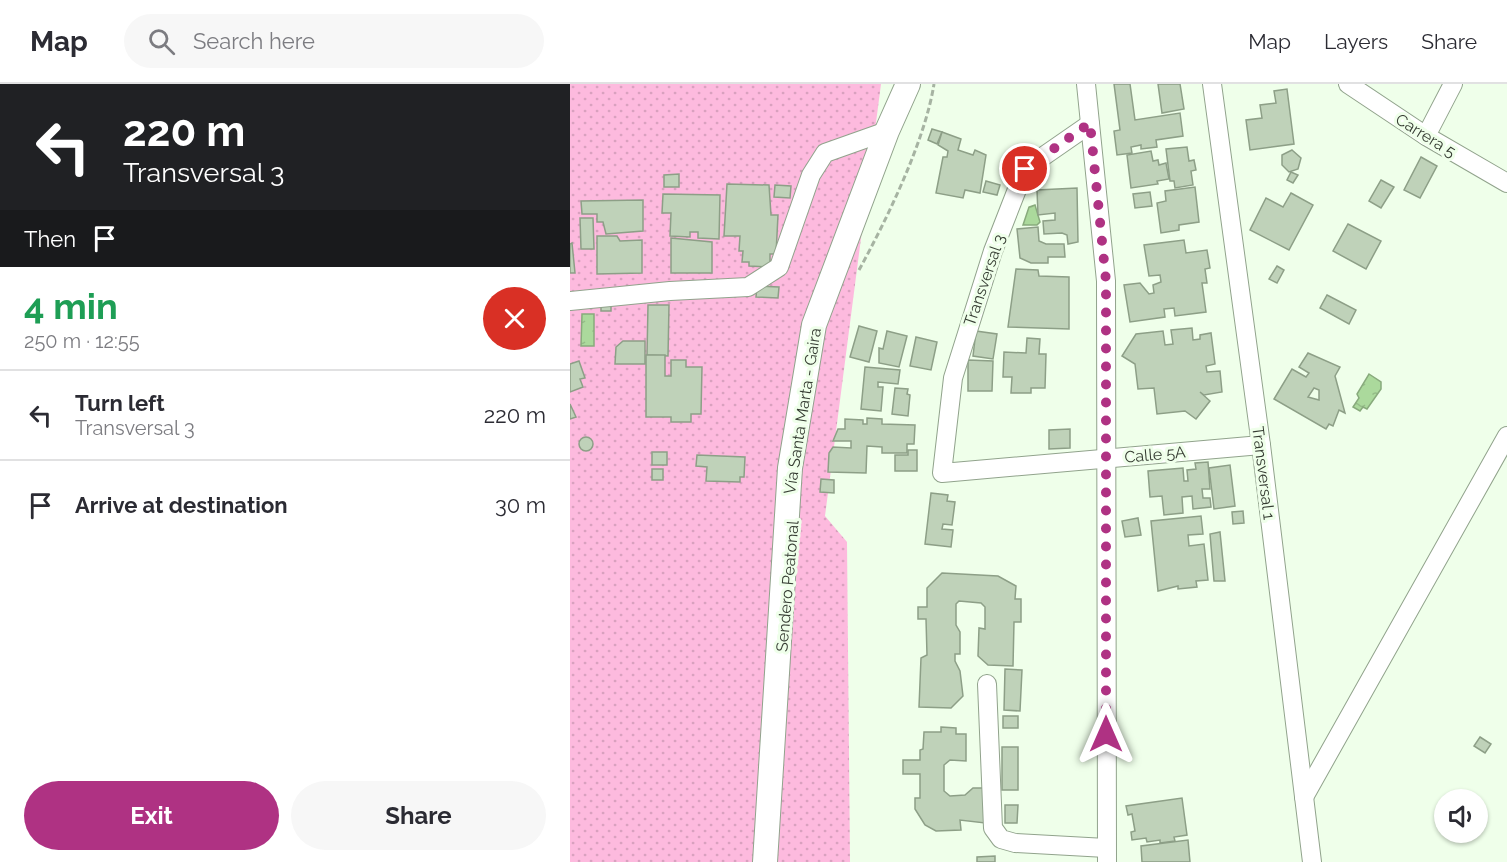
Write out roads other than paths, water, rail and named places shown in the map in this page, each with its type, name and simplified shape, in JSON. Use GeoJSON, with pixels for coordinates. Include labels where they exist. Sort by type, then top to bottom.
{"type":"FeatureCollection","features":[{"type":"Feature","properties":{"kind":"main road","name":"Vía Santa Marta - Gaira"},"geometry":{"type":"LineString","coordinates":[[765,862],[791,457],[814,325],[887,131],[908,84]]}},
{"type":"Feature","properties":{"kind":"street"},"geometry":{"type":"LineString","coordinates":[[987,684],[993,828],[1001,839],[1015,843],[1106,855],[1105,459],[1108,407],[1106,281],[1086,84]]}},
{"type":"Feature","properties":{"kind":"street","name":"Transversal 1"},"geometry":{"type":"LineString","coordinates":[[1212,84],[1261,445],[1312,862]]}},
{"type":"Feature","properties":{"kind":"street","name":"Carrera 5"},"geometry":{"type":"LineString","coordinates":[[1348,84],[1425,136],[1507,183]]}},
{"type":"Feature","properties":{"kind":"street"},"geometry":{"type":"LineString","coordinates":[[1425,136],[1453,84]]}},
{"type":"Feature","properties":{"kind":"street","name":"Transversal 3"},"geometry":{"type":"LineString","coordinates":[[942,473],[953,378],[986,272],[1025,169],[1090,123]]}},
{"type":"Feature","properties":{"kind":"street"},"geometry":{"type":"LineString","coordinates":[[570,301],[748,287],[779,267],[810,175],[825,153],[887,131]]}},
{"type":"Feature","properties":{"kind":"street"},"geometry":{"type":"LineString","coordinates":[[1304,797],[1507,436]]}},
{"type":"Feature","properties":{"kind":"street","name":"Calle 5A"},"geometry":{"type":"LineString","coordinates":[[942,473],[1261,445]]}},
{"type":"Feature","properties":{"kind":"water"},"geometry":{"type":"Polygon","coordinates":[[[1035,205],[1040,222],[1037,225],[1023,225],[1029,207],[1035,205]]]}},
{"type":"Feature","properties":{"kind":"water"},"geometry":{"type":"Polygon","coordinates":[[[582,314],[594,314],[594,346],[581,346],[582,314]]]}},
{"type":"Feature","properties":{"kind":"water"},"geometry":{"type":"Polygon","coordinates":[[[1369,374],[1381,382],[1381,389],[1367,409],[1363,407],[1360,411],[1353,407],[1359,398],[1357,394],[1369,374]]]}}]}
